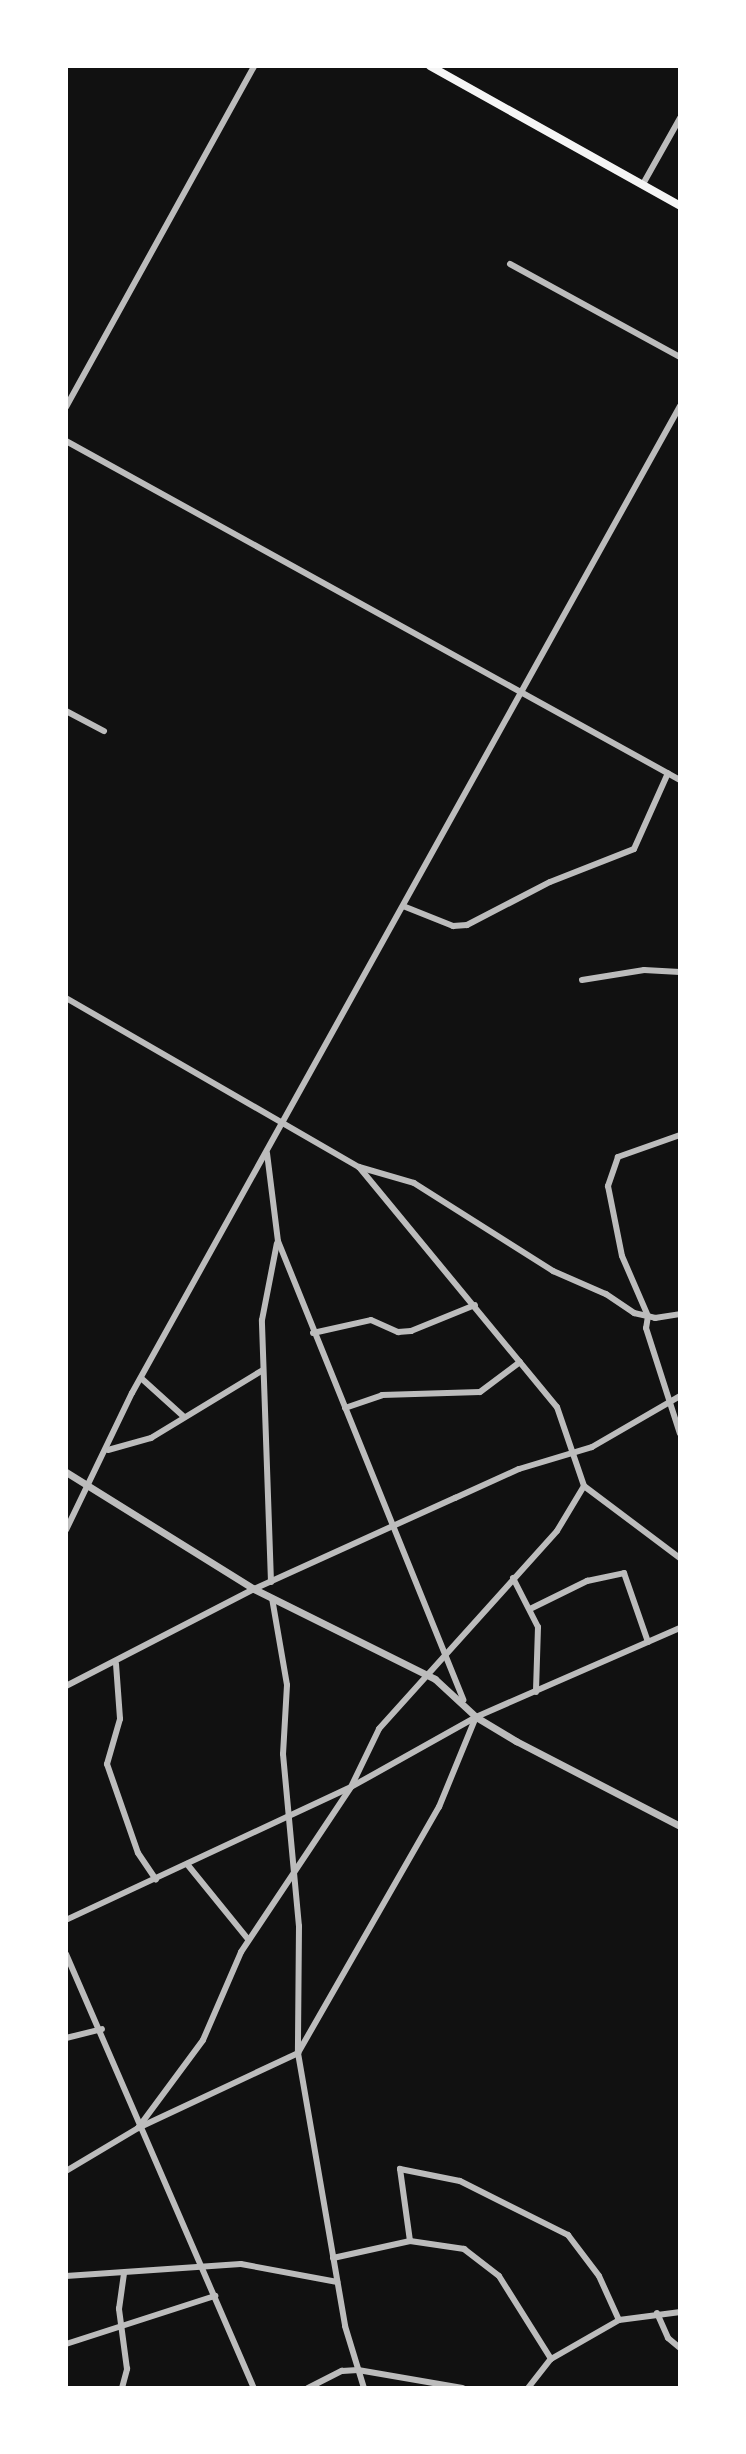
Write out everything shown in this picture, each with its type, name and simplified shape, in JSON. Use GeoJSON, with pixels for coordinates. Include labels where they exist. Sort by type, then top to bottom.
{"type":"FeatureCollection","features":[{"type":"Feature","properties":{"kind":"main road"},"geometry":{"type":"LineString","coordinates":[[430,66],[680,206]]}},
{"type":"Feature","properties":{"kind":"street"},"geometry":{"type":"LineString","coordinates":[[66,407],[254,66]]}},
{"type":"Feature","properties":{"kind":"street"},"geometry":{"type":"LineString","coordinates":[[643,184],[680,118]]}},
{"type":"Feature","properties":{"kind":"street"},"geometry":{"type":"LineString","coordinates":[[510,264],[680,357]]}},
{"type":"Feature","properties":{"kind":"street"},"geometry":{"type":"LineString","coordinates":[[66,1530],[92,1485],[141,1378],[680,406]]}},
{"type":"Feature","properties":{"kind":"street"},"geometry":{"type":"LineString","coordinates":[[66,441],[680,780]]}},
{"type":"Feature","properties":{"kind":"street"},"geometry":{"type":"LineString","coordinates":[[66,711],[104,731]]}},
{"type":"Feature","properties":{"kind":"street"},"geometry":{"type":"LineString","coordinates":[[403,906],[453,926],[467,925],[550,882],[634,849],[668,773]]}},
{"type":"Feature","properties":{"kind":"street"},"geometry":{"type":"LineString","coordinates":[[582,980],[644,970],[680,972]]}},
{"type":"Feature","properties":{"kind":"street"},"geometry":{"type":"LineString","coordinates":[[66,998],[359,1167],[414,1183],[553,1271],[648,1316],[680,1314]]}},
{"type":"Feature","properties":{"kind":"street"},"geometry":{"type":"LineString","coordinates":[[680,1135],[629,1150],[609,1172],[622,1256],[648,1316],[646,1328],[672,1401],[680,1434]]}},
{"type":"Feature","properties":{"kind":"street"},"geometry":{"type":"LineString","coordinates":[[267,1153],[278,1241],[392,1526],[446,1649],[463,1700]]}},
{"type":"Feature","properties":{"kind":"street"},"geometry":{"type":"LineString","coordinates":[[359,1167],[475,1305],[563,1417],[584,1486],[680,1558]]}},
{"type":"Feature","properties":{"kind":"street"},"geometry":{"type":"LineString","coordinates":[[271,1582],[263,1370],[265,1289],[278,1241]]}},
{"type":"Feature","properties":{"kind":"street"},"geometry":{"type":"LineString","coordinates":[[313,1333],[371,1320],[398,1332],[411,1331],[475,1305]]}},
{"type":"Feature","properties":{"kind":"street"},"geometry":{"type":"LineString","coordinates":[[345,1408],[382,1395],[480,1392],[520,1362]]}},
{"type":"Feature","properties":{"kind":"street"},"geometry":{"type":"LineString","coordinates":[[107,1450],[151,1438],[263,1370]]}},
{"type":"Feature","properties":{"kind":"street"},"geometry":{"type":"LineString","coordinates":[[141,1378],[183,1416]]}},
{"type":"Feature","properties":{"kind":"street"},"geometry":{"type":"LineString","coordinates":[[66,1686],[116,1664],[254,1589],[392,1526],[519,1469],[574,1455],[680,1396]]}},
{"type":"Feature","properties":{"kind":"street"},"geometry":{"type":"LineString","coordinates":[[66,1472],[70,1478],[92,1485],[254,1589],[427,1675],[463,1700],[476,1717],[680,1826]]}},
{"type":"Feature","properties":{"kind":"street"},"geometry":{"type":"LineString","coordinates":[[138,2128],[203,2040],[248,1939],[351,1787],[379,1729],[446,1649],[557,1531],[584,1486]]}},
{"type":"Feature","properties":{"kind":"street"},"geometry":{"type":"LineString","coordinates":[[530,1609],[587,1581],[624,1573],[648,1642]]}},
{"type":"Feature","properties":{"kind":"street"},"geometry":{"type":"LineString","coordinates":[[513,1578],[538,1627],[536,1692]]}},
{"type":"Feature","properties":{"kind":"street"},"geometry":{"type":"LineString","coordinates":[[272,1598],[287,1685],[286,1817],[299,1926],[298,2053],[337,2282],[364,2388]]}},
{"type":"Feature","properties":{"kind":"street"},"geometry":{"type":"LineString","coordinates":[[66,1920],[351,1787],[476,1717],[680,1628]]}},
{"type":"Feature","properties":{"kind":"street"},"geometry":{"type":"LineString","coordinates":[[116,1664],[120,1719],[107,1764],[138,1853],[156,1880]]}},
{"type":"Feature","properties":{"kind":"street"},"geometry":{"type":"LineString","coordinates":[[66,2171],[138,2128],[298,2053],[439,1807],[476,1717]]}},
{"type":"Feature","properties":{"kind":"street"},"geometry":{"type":"LineString","coordinates":[[187,1864],[248,1939]]}},
{"type":"Feature","properties":{"kind":"street"},"geometry":{"type":"LineString","coordinates":[[66,1954],[102,2029],[138,2128],[254,2388]]}},
{"type":"Feature","properties":{"kind":"street"},"geometry":{"type":"LineString","coordinates":[[66,2038],[102,2029]]}},
{"type":"Feature","properties":{"kind":"street"},"geometry":{"type":"LineString","coordinates":[[410,2241],[398,2174],[404,2167],[460,2181],[568,2235],[599,2276],[619,2320]]}},
{"type":"Feature","properties":{"kind":"street"},"geometry":{"type":"LineString","coordinates":[[333,2258],[410,2241],[464,2249],[499,2276],[551,2359]]}},
{"type":"Feature","properties":{"kind":"street"},"geometry":{"type":"LineString","coordinates":[[66,2276],[124,2274],[198,2264],[241,2264],[337,2282]]}},
{"type":"Feature","properties":{"kind":"street"},"geometry":{"type":"LineString","coordinates":[[122,2388],[127,2369],[122,2328],[124,2274]]}},
{"type":"Feature","properties":{"kind":"street"},"geometry":{"type":"LineString","coordinates":[[66,2344],[215,2296]]}},
{"type":"Feature","properties":{"kind":"street"},"geometry":{"type":"LineString","coordinates":[[528,2388],[551,2359],[619,2320],[680,2312]]}},
{"type":"Feature","properties":{"kind":"street"},"geometry":{"type":"LineString","coordinates":[[657,2313],[668,2338],[680,2348]]}},
{"type":"Feature","properties":{"kind":"street"},"geometry":{"type":"LineString","coordinates":[[308,2388],[342,2371],[358,2370],[462,2388]]}}]}
